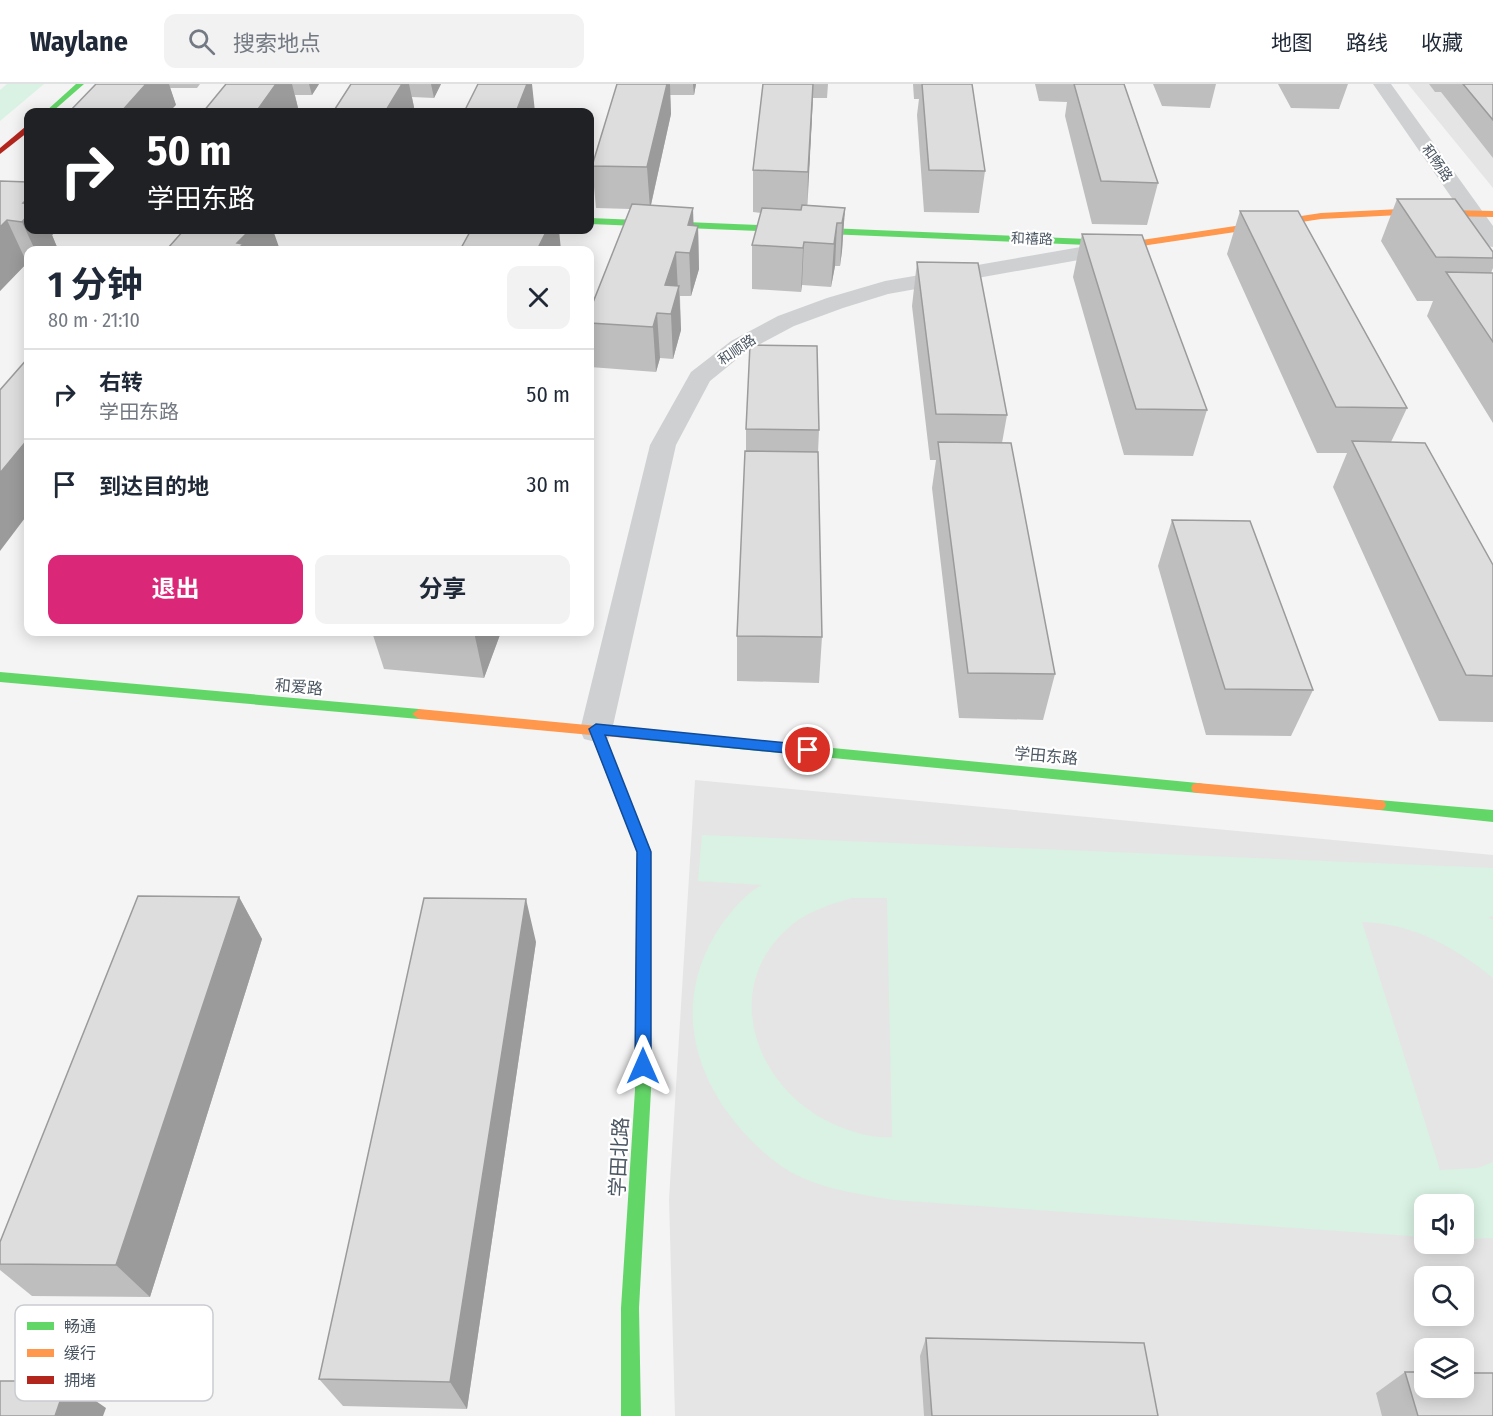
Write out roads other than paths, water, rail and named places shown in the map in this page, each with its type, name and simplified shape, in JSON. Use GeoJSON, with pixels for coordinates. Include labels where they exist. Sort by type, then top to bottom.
{"type":"FeatureCollection","features":[{"type":"Feature","properties":{"kind":"street"},"geometry":{"type":"LineString","coordinates":[[53,108],[80,84]]}},
{"type":"Feature","properties":{"kind":"street","name":"和畅路"},"geometry":{"type":"LineString","coordinates":[[1382,84],[1493,241]]}},
{"type":"Feature","properties":{"kind":"street"},"geometry":{"type":"LineString","coordinates":[[0,152],[24,132]]}},
{"type":"Feature","properties":{"kind":"street","name":"和禧路"},"geometry":{"type":"LineString","coordinates":[[594,221],[1135,244],[1321,216],[1400,212],[1493,214]]}},
{"type":"Feature","properties":{"kind":"street","name":"和顺路"},"geometry":{"type":"LineString","coordinates":[[596,729],[663,445],[700,377],[740,346],[786,321],[835,303],[895,286],[1135,244]]}},
{"type":"Feature","properties":{"kind":"street","name":"和爱路"},"geometry":{"type":"LineString","coordinates":[[0,677],[596,729]]}},
{"type":"Feature","properties":{"kind":"street","name":"学田东路"},"geometry":{"type":"LineString","coordinates":[[596,729],[1493,816]]}},
{"type":"Feature","properties":{"kind":"street","name":"学田北路"},"geometry":{"type":"LineString","coordinates":[[596,729],[644,852],[643,1090],[630,1308],[631,1416]]}}]}
